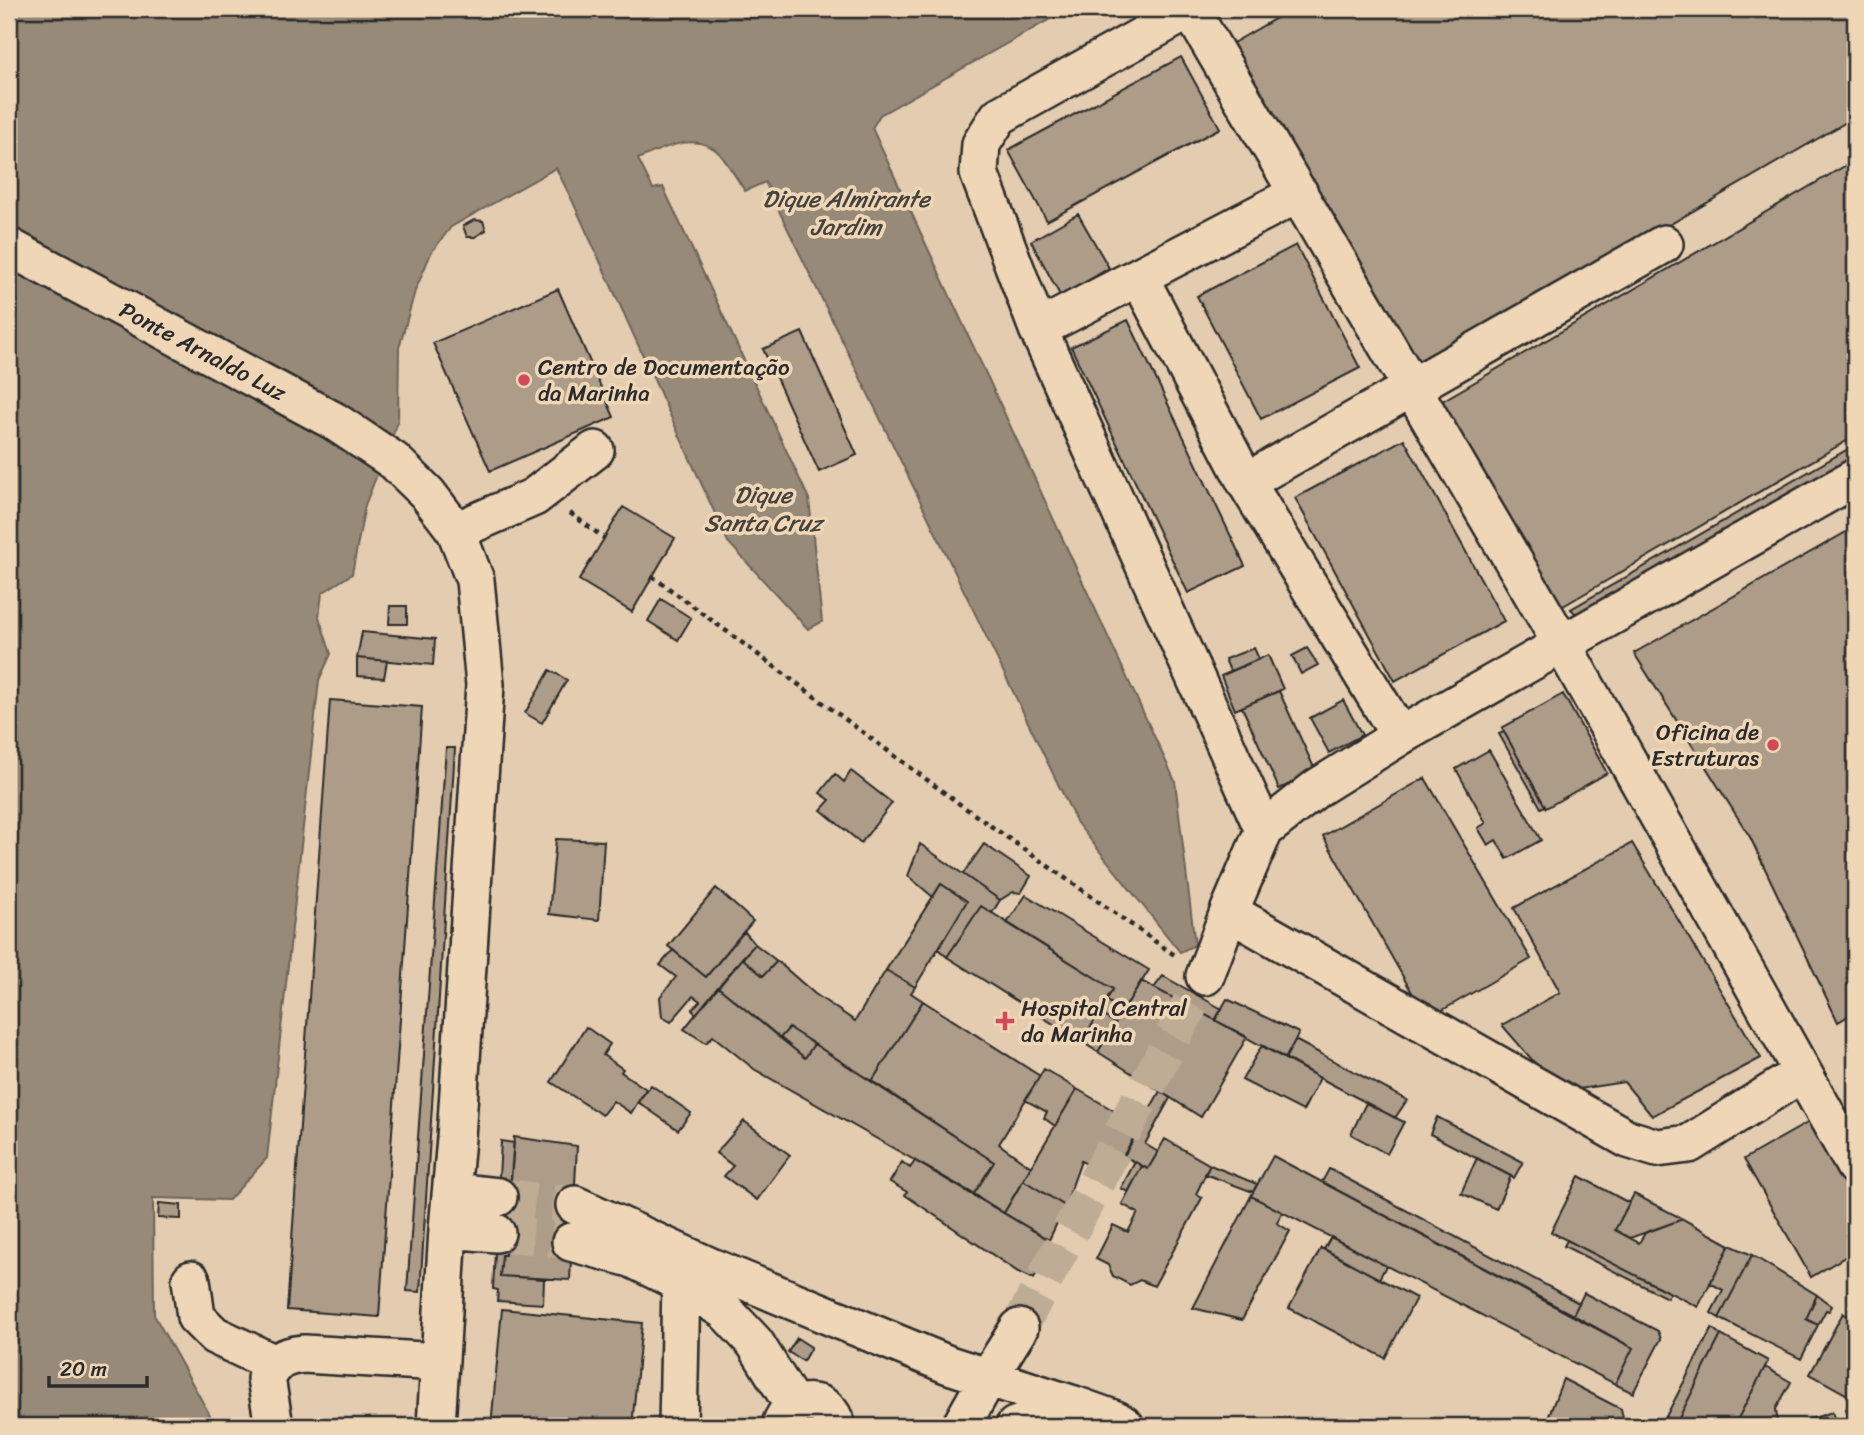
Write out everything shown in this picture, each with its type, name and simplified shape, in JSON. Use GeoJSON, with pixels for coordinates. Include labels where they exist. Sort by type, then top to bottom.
{"type":"FeatureCollection","features":[{"type":"Feature","properties":{"kind":"lane"},"geometry":{"type":"LineString","coordinates":[[1264,830],[1038,329],[979,173],[981,144],[999,116],[1191,9],[1562,644],[1855,1166]]}},
{"type":"Feature","properties":{"kind":"lane"},"geometry":{"type":"LineString","coordinates":[[1038,329],[1299,193]]}},
{"type":"Feature","properties":{"kind":"lane"},"geometry":{"type":"LineString","coordinates":[[1246,482],[1664,244]]}},
{"type":"Feature","properties":{"kind":"lane","name":"Ponte Arnaldo Luz"},"geometry":{"type":"LineString","coordinates":[[9,247],[334,421],[394,461],[426,493],[456,531],[475,580],[485,685],[436,1426]]}},
{"type":"Feature","properties":{"kind":"lane"},"geometry":{"type":"LineString","coordinates":[[1139,277],[1246,482],[1400,736]]}},
{"type":"Feature","properties":{"kind":"lane"},"geometry":{"type":"LineString","coordinates":[[456,531],[534,497],[595,450]]}},
{"type":"Feature","properties":{"kind":"lane"},"geometry":{"type":"LineString","coordinates":[[1205,976],[1264,830],[1317,789],[1400,736],[1855,478]]}},
{"type":"Feature","properties":{"kind":"lane"},"geometry":{"type":"LineString","coordinates":[[1229,912],[1628,1139],[1657,1148],[1689,1144],[1802,1073]]}},
{"type":"Feature","properties":{"kind":"lane"},"geometry":{"type":"LineString","coordinates":[[452,1192],[498,1197]]}},
{"type":"Feature","properties":{"kind":"lane"},"geometry":{"type":"LineString","coordinates":[[575,1205],[685,1270],[755,1343],[787,1416],[803,1403],[813,1402],[830,1412],[836,1426]]}},
{"type":"Feature","properties":{"kind":"lane"},"geometry":{"type":"LineString","coordinates":[[448,1229],[496,1233]]}},
{"type":"Feature","properties":{"kind":"lane"},"geometry":{"type":"LineString","coordinates":[[571,1242],[685,1270],[949,1365],[975,1400],[1015,1426],[1074,1405]]}},
{"type":"Feature","properties":{"kind":"lane"},"geometry":{"type":"LineString","coordinates":[[678,1426],[685,1270]]}},
{"type":"Feature","properties":{"kind":"lane"},"geometry":{"type":"LineString","coordinates":[[191,1280],[196,1317],[214,1335],[275,1364]]}},
{"type":"Feature","properties":{"kind":"lane"},"geometry":{"type":"LineString","coordinates":[[975,1400],[1019,1328]]}},
{"type":"Feature","properties":{"kind":"lane"},"geometry":{"type":"LineString","coordinates":[[274,1426],[266,1378],[275,1364],[289,1355],[440,1362]]}},
{"type":"Feature","properties":{"kind":"lane"},"geometry":{"type":"LineString","coordinates":[[975,1400],[1074,1405],[1116,1420],[1125,1426]]}},
{"type":"Feature","properties":{"kind":"path"},"geometry":{"type":"LineString","coordinates":[[652,576],[961,805],[1205,976]]}},
{"type":"Feature","properties":{"kind":"water"},"geometry":{"type":"Polygon","coordinates":[[[9,9],[1068,9],[880,115],[872,128],[1175,781],[1195,945],[1180,952],[1077,823],[765,182],[745,191],[720,154],[701,143],[680,143],[638,159],[653,189],[663,187],[809,499],[822,622],[808,629],[728,542],[556,168],[451,227],[431,253],[415,291],[399,348],[398,422],[365,505],[352,574],[322,593],[319,617],[331,654],[319,680],[267,1158],[229,1200],[153,1198],[154,1315],[216,1426],[9,1426],[9,9]]]}},
{"type":"Feature","properties":{"kind":"building"},"geometry":{"type":"Polygon","coordinates":[[[1292,9],[1855,9],[1855,117],[1416,372],[1226,47],[1292,9]]]}},
{"type":"Feature","properties":{"kind":"building"},"geometry":{"type":"Polygon","coordinates":[[[1181,57],[1220,128],[1047,221],[1008,150],[1181,57]]]}},
{"type":"Feature","properties":{"kind":"building"},"geometry":{"type":"Polygon","coordinates":[[[1855,160],[1855,436],[1558,609],[1437,404],[1855,160]]]}},
{"type":"Feature","properties":{"kind":"building"},"geometry":{"type":"Polygon","coordinates":[[[1078,214],[1109,268],[1061,297],[1031,241],[1078,214]]]}},
{"type":"Feature","properties":{"kind":"building"},"geometry":{"type":"Polygon","coordinates":[[[474,220],[483,221],[486,230],[475,237],[467,237],[463,226],[474,220]]]}},
{"type":"Feature","properties":{"kind":"building"},"geometry":{"type":"Polygon","coordinates":[[[1296,245],[1360,368],[1261,419],[1197,296],[1296,245]]]}},
{"type":"Feature","properties":{"kind":"building","name":"Centro de Documentação da Marinha"},"geometry":{"type":"Polygon","coordinates":[[[558,289],[614,417],[490,471],[433,343],[558,289]]]}},
{"type":"Feature","properties":{"kind":"building"},"geometry":{"type":"Polygon","coordinates":[[[1128,320],[1245,566],[1188,593],[1071,347],[1128,320]]]}},
{"type":"Feature","properties":{"kind":"building"},"geometry":{"type":"Polygon","coordinates":[[[802,332],[857,455],[819,472],[763,349],[802,332]]]}},
{"type":"Feature","properties":{"kind":"building"},"geometry":{"type":"Polygon","coordinates":[[[1404,439],[1504,621],[1395,681],[1295,498],[1404,439]]]}},
{"type":"Feature","properties":{"kind":"building"},"geometry":{"type":"Polygon","coordinates":[[[1855,445],[1855,462],[1581,619],[1571,609],[1855,445]]]}},
{"type":"Feature","properties":{"kind":"building"},"geometry":{"type":"Polygon","coordinates":[[[623,507],[675,538],[632,612],[579,580],[623,507]]]}},
{"type":"Feature","properties":{"kind":"building","name":"Oficina de Estruturas"},"geometry":{"type":"Polygon","coordinates":[[[1855,527],[1855,1012],[1838,1022],[1750,837],[1634,653],[1855,527]]]}},
{"type":"Feature","properties":{"kind":"building"},"geometry":{"type":"Polygon","coordinates":[[[661,599],[691,618],[678,640],[648,621],[661,599]]]}},
{"type":"Feature","properties":{"kind":"building"},"geometry":{"type":"Polygon","coordinates":[[[390,606],[407,606],[407,624],[389,624],[390,606]]]}},
{"type":"Feature","properties":{"kind":"building"},"geometry":{"type":"Polygon","coordinates":[[[362,632],[435,639],[433,665],[357,658],[362,632]]]}},
{"type":"Feature","properties":{"kind":"building"},"geometry":{"type":"Polygon","coordinates":[[[1254,648],[1259,659],[1230,671],[1225,659],[1254,648]]]}},
{"type":"Feature","properties":{"kind":"building"},"geometry":{"type":"Polygon","coordinates":[[[1307,648],[1318,665],[1301,674],[1292,656],[1307,648]]]}},
{"type":"Feature","properties":{"kind":"building"},"geometry":{"type":"Polygon","coordinates":[[[1268,655],[1283,689],[1235,710],[1221,676],[1268,655]]]}},
{"type":"Feature","properties":{"kind":"building"},"geometry":{"type":"Polygon","coordinates":[[[357,658],[387,661],[384,678],[357,676],[357,658]]]}},
{"type":"Feature","properties":{"kind":"building"},"geometry":{"type":"Polygon","coordinates":[[[550,670],[567,680],[542,723],[525,713],[550,670]]]}},
{"type":"Feature","properties":{"kind":"building"},"geometry":{"type":"Polygon","coordinates":[[[1279,691],[1316,772],[1279,789],[1242,707],[1279,691]]]}},
{"type":"Feature","properties":{"kind":"building"},"geometry":{"type":"Polygon","coordinates":[[[1563,694],[1607,773],[1546,808],[1502,728],[1563,694]]]}},
{"type":"Feature","properties":{"kind":"building"},"geometry":{"type":"Polygon","coordinates":[[[330,700],[422,707],[379,1317],[287,1310],[330,700]]]}},
{"type":"Feature","properties":{"kind":"building"},"geometry":{"type":"Polygon","coordinates":[[[1343,700],[1362,735],[1329,753],[1310,718],[1343,700]]]}},
{"type":"Feature","properties":{"kind":"building"},"geometry":{"type":"Polygon","coordinates":[[[1504,732],[1545,806],[1541,808],[1499,734],[1504,732]]]}},
{"type":"Feature","properties":{"kind":"building"},"geometry":{"type":"Polygon","coordinates":[[[446,748],[455,748],[420,1292],[407,1291],[446,748]]]}},
{"type":"Feature","properties":{"kind":"building"},"geometry":{"type":"Polygon","coordinates":[[[1489,750],[1541,840],[1507,859],[1496,840],[1488,845],[1478,828],[1486,823],[1456,769],[1489,750]]]}},
{"type":"Feature","properties":{"kind":"building"},"geometry":{"type":"Polygon","coordinates":[[[851,771],[892,803],[861,843],[821,810],[830,800],[820,793],[835,774],[844,782],[851,771]]]}},
{"type":"Feature","properties":{"kind":"building"},"geometry":{"type":"Polygon","coordinates":[[[1425,778],[1531,959],[1427,1019],[1323,836],[1425,778]]]}},
{"type":"Feature","properties":{"kind":"building"},"geometry":{"type":"Polygon","coordinates":[[[556,839],[604,841],[599,920],[549,914],[556,839]]]}},
{"type":"Feature","properties":{"kind":"building"},"geometry":{"type":"Polygon","coordinates":[[[1632,843],[1761,1058],[1652,1116],[1624,1082],[1560,1092],[1502,1025],[1560,992],[1514,908],[1632,843]]]}},
{"type":"Feature","properties":{"kind":"building"},"geometry":{"type":"Polygon","coordinates":[[[920,844],[1000,900],[992,913],[981,906],[947,957],[938,949],[967,901],[941,884],[933,897],[908,876],[920,844]]]}},
{"type":"Feature","properties":{"kind":"building"},"geometry":{"type":"Polygon","coordinates":[[[984,844],[1031,876],[1021,893],[1013,892],[1000,900],[963,874],[984,844]]]}},
{"type":"Feature","properties":{"kind":"building"},"geometry":{"type":"Polygon","coordinates":[[[941,884],[967,901],[915,987],[886,970],[941,884]]]}},
{"type":"Feature","properties":{"kind":"building"},"geometry":{"type":"Polygon","coordinates":[[[716,888],[753,921],[706,977],[668,946],[716,888]]]}},
{"type":"Feature","properties":{"kind":"building"},"geometry":{"type":"Polygon","coordinates":[[[1026,895],[1149,970],[1123,1011],[1106,1000],[1113,989],[1007,923],[1026,895]]]}},
{"type":"Feature","properties":{"kind":"building"},"geometry":{"type":"Polygon","coordinates":[[[981,906],[1113,989],[1082,1042],[947,957],[981,906]]]}},
{"type":"Feature","properties":{"kind":"building"},"geometry":{"type":"Polygon","coordinates":[[[744,931],[755,944],[696,1014],[692,1010],[700,1001],[693,996],[671,1022],[662,1017],[660,997],[676,977],[660,965],[673,950],[706,977],[744,931]]]}},
{"type":"Feature","properties":{"kind":"building"},"geometry":{"type":"Polygon","coordinates":[[[755,944],[777,961],[763,976],[742,958],[755,944]]]}},
{"type":"Feature","properties":{"kind":"building"},"geometry":{"type":"Polygon","coordinates":[[[742,958],[763,976],[777,961],[815,994],[855,1021],[886,970],[915,987],[911,993],[923,1001],[872,1081],[789,1028],[780,1038],[718,987],[742,958]]]}},
{"type":"Feature","properties":{"kind":"building"},"geometry":{"type":"Polygon","coordinates":[[[1163,976],[1222,1009],[1215,1020],[1154,988],[1163,976]]]}},
{"type":"Feature","properties":{"kind":"building"},"geometry":{"type":"Polygon","coordinates":[[[1141,981],[1247,1037],[1201,1117],[1098,1052],[1141,981]]]}},
{"type":"Feature","properties":{"kind":"building"},"geometry":{"type":"Polygon","coordinates":[[[718,987],[805,1058],[814,1044],[994,1162],[974,1194],[754,1069],[713,1036],[706,1043],[684,1029],[718,987]]]}},
{"type":"Feature","properties":{"kind":"building"},"geometry":{"type":"Polygon","coordinates":[[[1227,999],[1299,1033],[1285,1059],[1215,1020],[1227,999]]]}},
{"type":"Feature","properties":{"kind":"building"},"geometry":{"type":"Polygon","coordinates":[[[1106,1000],[1123,1011],[1115,1023],[1099,1013],[1106,1000]]]}},
{"type":"Feature","properties":{"kind":"building"},"geometry":{"type":"Polygon","coordinates":[[[923,1001],[1040,1076],[999,1144],[1031,1167],[1004,1213],[974,1194],[994,1162],[872,1081],[923,1001]]]}},
{"type":"Feature","properties":{"kind":"building"},"geometry":{"type":"Polygon","coordinates":[[[1099,1013],[1115,1023],[1098,1052],[1082,1042],[1099,1013]]]}},
{"type":"Feature","properties":{"kind":"building"},"geometry":{"type":"Polygon","coordinates":[[[586,1027],[610,1044],[603,1055],[623,1069],[621,1072],[646,1089],[631,1113],[613,1101],[602,1115],[551,1082],[586,1027]]]}},
{"type":"Feature","properties":{"kind":"building"},"geometry":{"type":"Polygon","coordinates":[[[789,1028],[814,1044],[805,1058],[780,1038],[789,1028]]]}},
{"type":"Feature","properties":{"kind":"building"},"geometry":{"type":"Polygon","coordinates":[[[1295,1040],[1407,1100],[1395,1118],[1320,1078],[1285,1059],[1295,1040]]]}},
{"type":"Feature","properties":{"kind":"building"},"geometry":{"type":"Polygon","coordinates":[[[1262,1045],[1320,1078],[1303,1111],[1242,1080],[1262,1045]]]}},
{"type":"Feature","properties":{"kind":"building"},"geometry":{"type":"Polygon","coordinates":[[[1044,1069],[1077,1089],[1055,1126],[1044,1118],[1047,1112],[1025,1100],[1044,1069]]]}},
{"type":"Feature","properties":{"kind":"building"},"geometry":{"type":"Polygon","coordinates":[[[651,1085],[691,1113],[678,1130],[638,1102],[651,1085]]]}},
{"type":"Feature","properties":{"kind":"building"},"geometry":{"type":"Polygon","coordinates":[[[1077,1089],[1140,1126],[1111,1178],[1081,1161],[1065,1206],[1023,1180],[1077,1089]]]}},
{"type":"Feature","properties":{"kind":"building"},"geometry":{"type":"Polygon","coordinates":[[[1160,1091],[1170,1098],[1145,1144],[1158,1152],[1148,1169],[1124,1156],[1160,1091]]]}},
{"type":"Feature","properties":{"kind":"building"},"geometry":{"type":"Polygon","coordinates":[[[1366,1103],[1404,1122],[1387,1154],[1351,1134],[1366,1103]]]}},
{"type":"Feature","properties":{"kind":"building"},"geometry":{"type":"Polygon","coordinates":[[[1437,1117],[1523,1162],[1514,1178],[1430,1134],[1437,1117]]]}},
{"type":"Feature","properties":{"kind":"building"},"geometry":{"type":"Polygon","coordinates":[[[744,1121],[790,1155],[757,1200],[724,1176],[733,1166],[716,1153],[744,1121]]]}},
{"type":"Feature","properties":{"kind":"building"},"geometry":{"type":"Polygon","coordinates":[[[1809,1122],[1855,1202],[1855,1251],[1811,1277],[1744,1159],[1809,1122]]]}},
{"type":"Feature","properties":{"kind":"building"},"geometry":{"type":"Polygon","coordinates":[[[514,1137],[577,1146],[570,1280],[500,1276],[502,1255],[505,1255],[514,1137]]]}},
{"type":"Feature","properties":{"kind":"building"},"geometry":{"type":"Polygon","coordinates":[[[1165,1139],[1210,1165],[1196,1194],[1202,1198],[1154,1286],[1140,1280],[1130,1285],[1113,1276],[1108,1265],[1096,1259],[1113,1225],[1128,1232],[1138,1213],[1122,1204],[1142,1166],[1148,1169],[1165,1139]]]}},
{"type":"Feature","properties":{"kind":"building"},"geometry":{"type":"Polygon","coordinates":[[[501,1141],[514,1143],[505,1255],[502,1255],[500,1276],[544,1279],[543,1304],[497,1301],[498,1290],[493,1289],[501,1141]]]}},
{"type":"Feature","properties":{"kind":"building"},"geometry":{"type":"Polygon","coordinates":[[[1273,1156],[1633,1348],[1615,1384],[1251,1196],[1273,1156]]]}},
{"type":"Feature","properties":{"kind":"building"},"geometry":{"type":"Polygon","coordinates":[[[1477,1158],[1511,1176],[1496,1209],[1461,1193],[1477,1158]]]}},
{"type":"Feature","properties":{"kind":"building"},"geometry":{"type":"Polygon","coordinates":[[[915,1161],[1049,1240],[1034,1279],[1018,1272],[890,1182],[902,1162],[910,1168],[915,1161]]]}},
{"type":"Feature","properties":{"kind":"building"},"geometry":{"type":"Polygon","coordinates":[[[1135,1162],[1142,1166],[1128,1192],[1121,1188],[1135,1162]]]}},
{"type":"Feature","properties":{"kind":"building"},"geometry":{"type":"Polygon","coordinates":[[[1210,1165],[1257,1184],[1253,1192],[1205,1174],[1210,1165]]]}},
{"type":"Feature","properties":{"kind":"building"},"geometry":{"type":"Polygon","coordinates":[[[1329,1169],[1579,1303],[1573,1315],[1322,1182],[1329,1169]]]}},
{"type":"Feature","properties":{"kind":"building"},"geometry":{"type":"Polygon","coordinates":[[[1579,1176],[1629,1203],[1615,1230],[1639,1243],[1645,1233],[1683,1219],[1730,1245],[1698,1307],[1551,1232],[1579,1176]]]}},
{"type":"Feature","properties":{"kind":"building"},"geometry":{"type":"Polygon","coordinates":[[[1023,1180],[1065,1206],[1049,1240],[1004,1213],[1023,1180]]]}},
{"type":"Feature","properties":{"kind":"building"},"geometry":{"type":"Polygon","coordinates":[[[1634,1194],[1683,1219],[1630,1238],[1615,1230],[1634,1194]]]}},
{"type":"Feature","properties":{"kind":"building"},"geometry":{"type":"Polygon","coordinates":[[[1251,1196],[1282,1212],[1277,1223],[1290,1231],[1242,1320],[1193,1308],[1251,1196]]]}},
{"type":"Feature","properties":{"kind":"building"},"geometry":{"type":"Polygon","coordinates":[[[159,1203],[181,1205],[181,1219],[158,1218],[159,1203]]]}},
{"type":"Feature","properties":{"kind":"building"},"geometry":{"type":"Polygon","coordinates":[[[1331,1237],[1386,1266],[1379,1279],[1324,1249],[1331,1237]]]}},
{"type":"Feature","properties":{"kind":"building"},"geometry":{"type":"Polygon","coordinates":[[[1567,1240],[1670,1293],[1667,1298],[1564,1246],[1567,1240]]]}},
{"type":"Feature","properties":{"kind":"building"},"geometry":{"type":"Polygon","coordinates":[[[1730,1245],[1752,1255],[1719,1318],[1711,1313],[1723,1290],[1710,1283],[1730,1245]]]}},
{"type":"Feature","properties":{"kind":"building"},"geometry":{"type":"Polygon","coordinates":[[[1321,1248],[1416,1298],[1385,1358],[1289,1308],[1321,1248]]]}},
{"type":"Feature","properties":{"kind":"building"},"geometry":{"type":"Polygon","coordinates":[[[1752,1255],[1817,1295],[1806,1319],[1818,1325],[1801,1359],[1719,1318],[1752,1255]]]}},
{"type":"Feature","properties":{"kind":"building"},"geometry":{"type":"Polygon","coordinates":[[[1584,1293],[1658,1331],[1661,1339],[1633,1393],[1615,1384],[1633,1348],[1573,1315],[1584,1293]]]}},
{"type":"Feature","properties":{"kind":"building"},"geometry":{"type":"Polygon","coordinates":[[[1817,1295],[1832,1306],[1829,1311],[1826,1310],[1818,1325],[1806,1319],[1817,1295]]]}},
{"type":"Feature","properties":{"kind":"building"},"geometry":{"type":"Polygon","coordinates":[[[502,1309],[642,1323],[632,1426],[491,1426],[502,1309]]]}},
{"type":"Feature","properties":{"kind":"building"},"geometry":{"type":"Polygon","coordinates":[[[1843,1313],[1855,1321],[1855,1399],[1810,1374],[1843,1313]]]}},
{"type":"Feature","properties":{"kind":"building"},"geometry":{"type":"Polygon","coordinates":[[[1712,1328],[1721,1335],[1675,1426],[1661,1426],[1712,1328]]]}},
{"type":"Feature","properties":{"kind":"building"},"geometry":{"type":"Polygon","coordinates":[[[1721,1335],[1768,1361],[1765,1367],[1734,1426],[1675,1426],[1721,1335]]]}},
{"type":"Feature","properties":{"kind":"building"},"geometry":{"type":"Polygon","coordinates":[[[797,1338],[811,1347],[803,1361],[788,1352],[797,1338]]]}},
{"type":"Feature","properties":{"kind":"building"},"geometry":{"type":"Polygon","coordinates":[[[1765,1367],[1791,1382],[1776,1409],[1778,1426],[1734,1426],[1765,1367]]]}},
{"type":"Feature","properties":{"kind":"building"},"geometry":{"type":"Polygon","coordinates":[[[1563,1379],[1621,1409],[1625,1426],[1545,1426],[1563,1379]]]}},
{"type":"Feature","properties":{"kind":"building"},"geometry":{"type":"Polygon","coordinates":[[[1855,1406],[1855,1426],[1851,1426],[1846,1409],[1855,1406]]]}},
{"type":"Feature","properties":{"kind":"building"},"geometry":{"type":"Polygon","coordinates":[[[1832,1412],[1837,1426],[1790,1426],[1832,1412]]]}},
{"type":"Feature","properties":{"kind":"tunnel"},"geometry":{"type":"LineString","coordinates":[[1019,1328],[1205,976]]}},
{"type":"Feature","properties":{"kind":"tunnel"},"geometry":{"type":"LineString","coordinates":[[498,1197],[575,1205]]}},
{"type":"Feature","properties":{"kind":"tunnel"},"geometry":{"type":"LineString","coordinates":[[496,1233],[571,1242]]}},
{"type":"Feature","properties":{"kind":"place","name":"Centro de Documentação da Marinha"},"geometry":{"type":"Point","coordinates":[524,380]}},
{"type":"Feature","properties":{"kind":"place","name":"Oficina de Estruturas"},"geometry":{"type":"Point","coordinates":[1773,745]}},
{"type":"Feature","properties":{"kind":"place","name":"Hospital Central da Marinha"},"geometry":{"type":"Point","coordinates":[1005,1021]}},
{"type":"Feature","properties":{"kind":"water label","name":"Dique Almirante Jardim"},"geometry":{"type":"Point","coordinates":[846,213]}},
{"type":"Feature","properties":{"kind":"water label","name":"Dique Santa Cruz"},"geometry":{"type":"Point","coordinates":[763,509]}}]}
